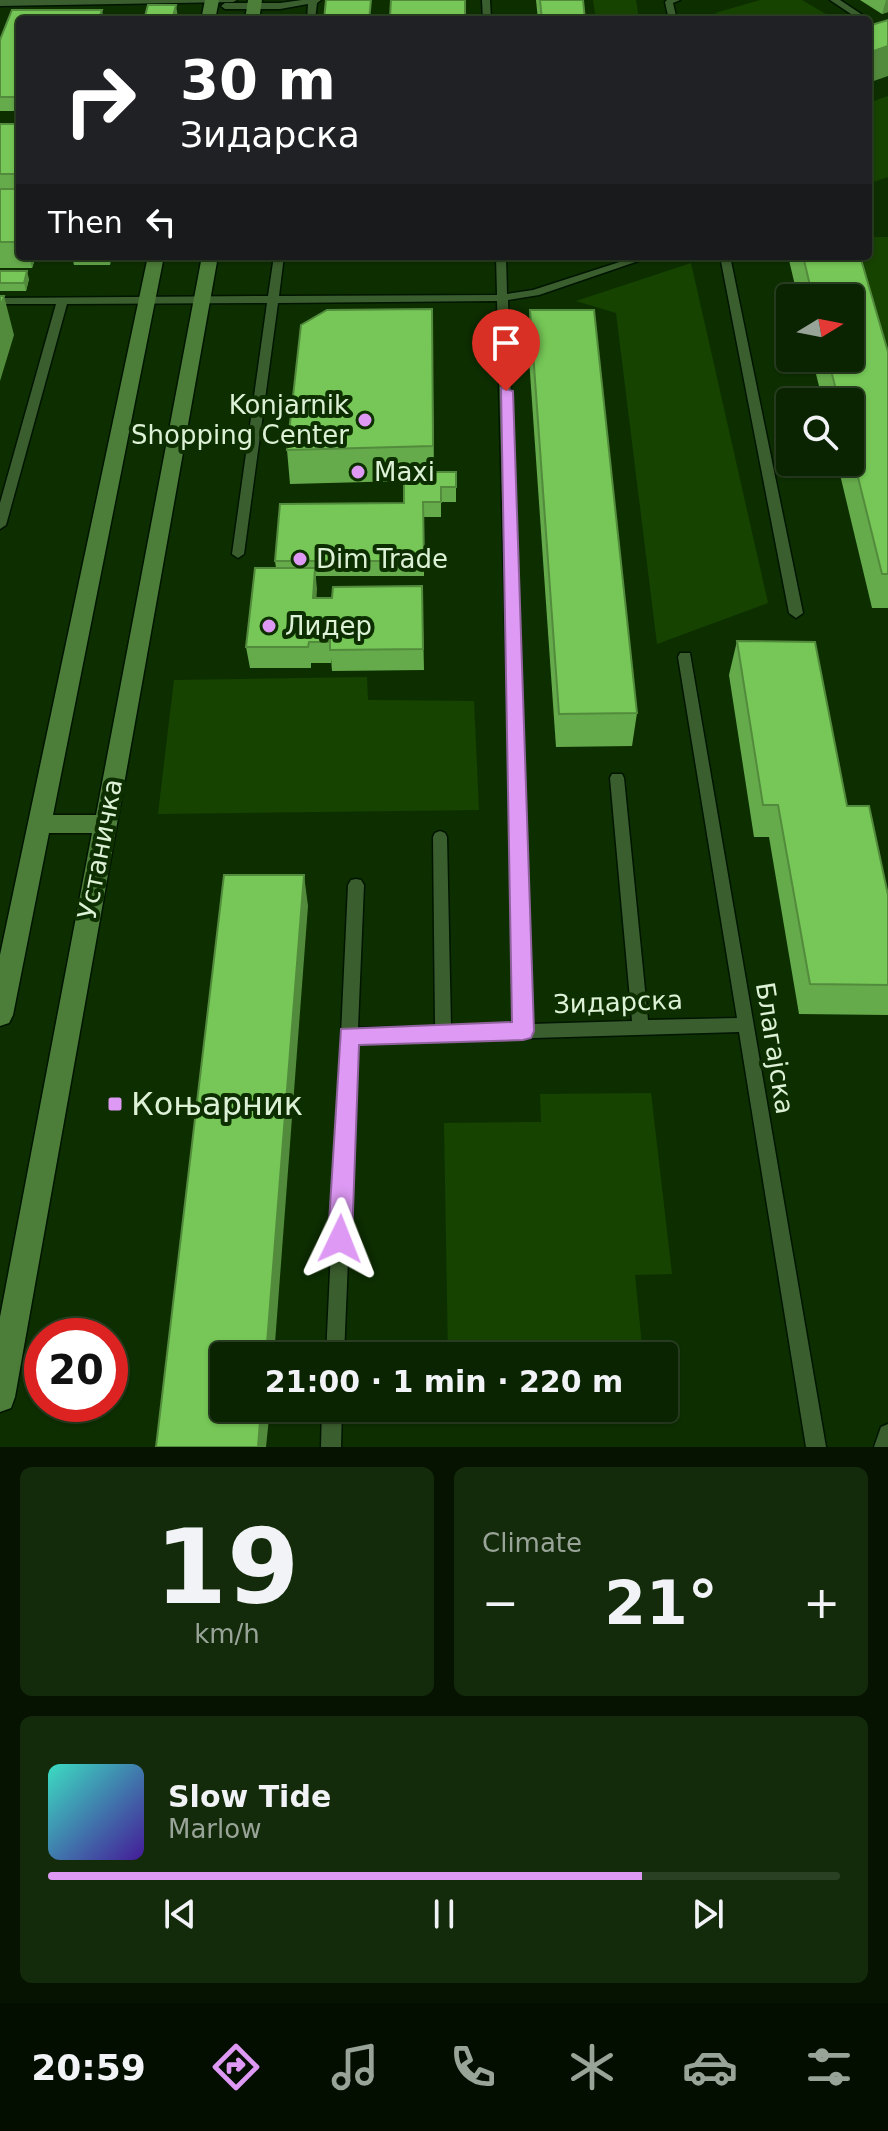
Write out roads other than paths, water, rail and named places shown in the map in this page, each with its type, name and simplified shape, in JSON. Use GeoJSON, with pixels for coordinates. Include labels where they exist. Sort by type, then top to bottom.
{"type":"FeatureCollection","features":[{"type":"Feature","properties":{"kind":"main road"},"geometry":{"type":"LineString","coordinates":[[0,1015],[4,979],[155,260]]}},
{"type":"Feature","properties":{"kind":"main road","name":"Устаничка"},"geometry":{"type":"LineString","coordinates":[[0,1397],[209,260]]}},
{"type":"Feature","properties":{"kind":"main road"},"geometry":{"type":"LineString","coordinates":[[37,824],[104,824]]}},
{"type":"Feature","properties":{"kind":"lane"},"geometry":{"type":"LineString","coordinates":[[211,7],[233,0]]}},
{"type":"Feature","properties":{"kind":"lane"},"geometry":{"type":"LineString","coordinates":[[281,0],[298,2]]}},
{"type":"Feature","properties":{"kind":"lane"},"geometry":{"type":"LineString","coordinates":[[0,3],[97,1],[253,9],[315,0]]}},
{"type":"Feature","properties":{"kind":"lane"},"geometry":{"type":"LineString","coordinates":[[672,16],[669,2],[676,0]]}},
{"type":"Feature","properties":{"kind":"lane"},"geometry":{"type":"LineString","coordinates":[[834,0],[860,16]]}},
{"type":"Feature","properties":{"kind":"lane"},"geometry":{"type":"LineString","coordinates":[[872,23],[879,28]]}},
{"type":"Feature","properties":{"kind":"lane"},"geometry":{"type":"LineString","coordinates":[[238,554],[278,260]]}},
{"type":"Feature","properties":{"kind":"lane"},"geometry":{"type":"LineString","coordinates":[[501,260],[523,1031]]}},
{"type":"Feature","properties":{"kind":"lane"},"geometry":{"type":"LineString","coordinates":[[0,301],[503,298],[535,293],[636,260]]}},
{"type":"Feature","properties":{"kind":"lane"},"geometry":{"type":"LineString","coordinates":[[726,260],[796,613]]}},
{"type":"Feature","properties":{"kind":"lane"},"geometry":{"type":"LineString","coordinates":[[0,525],[62,301]]}},
{"type":"Feature","properties":{"kind":"lane","name":"Благајска"},"geometry":{"type":"LineString","coordinates":[[685,657],[816,1447]]}},
{"type":"Feature","properties":{"kind":"lane"},"geometry":{"type":"LineString","coordinates":[[617,778],[641,1028]]}},
{"type":"Feature","properties":{"kind":"lane"},"geometry":{"type":"LineString","coordinates":[[440,837],[443,1033]]}},
{"type":"Feature","properties":{"kind":"lane"},"geometry":{"type":"LineString","coordinates":[[336,1342],[356,885]]}},
{"type":"Feature","properties":{"kind":"lane","name":"Зидарска"},"geometry":{"type":"LineString","coordinates":[[349,1036],[744,1025]]}},
{"type":"Feature","properties":{"kind":"lane"},"geometry":{"type":"LineString","coordinates":[[331,1447],[332,1422]]}},
{"type":"Feature","properties":{"kind":"lane"},"geometry":{"type":"LineString","coordinates":[[884,1447],[888,1434]]}},
{"type":"Feature","properties":{"kind":"place","name":"Konjarnik Shopping Center"},"geometry":{"type":"Point","coordinates":[365,420]}},
{"type":"Feature","properties":{"kind":"place","name":"Maxi"},"geometry":{"type":"Point","coordinates":[358,472]}},
{"type":"Feature","properties":{"kind":"place","name":"Dim Trade"},"geometry":{"type":"Point","coordinates":[300,559]}},
{"type":"Feature","properties":{"kind":"place","name":"Лидер"},"geometry":{"type":"Point","coordinates":[269,626]}},
{"type":"Feature","properties":{"kind":"place","name":"Коњарник"},"geometry":{"type":"Point","coordinates":[115,1104]}}]}
